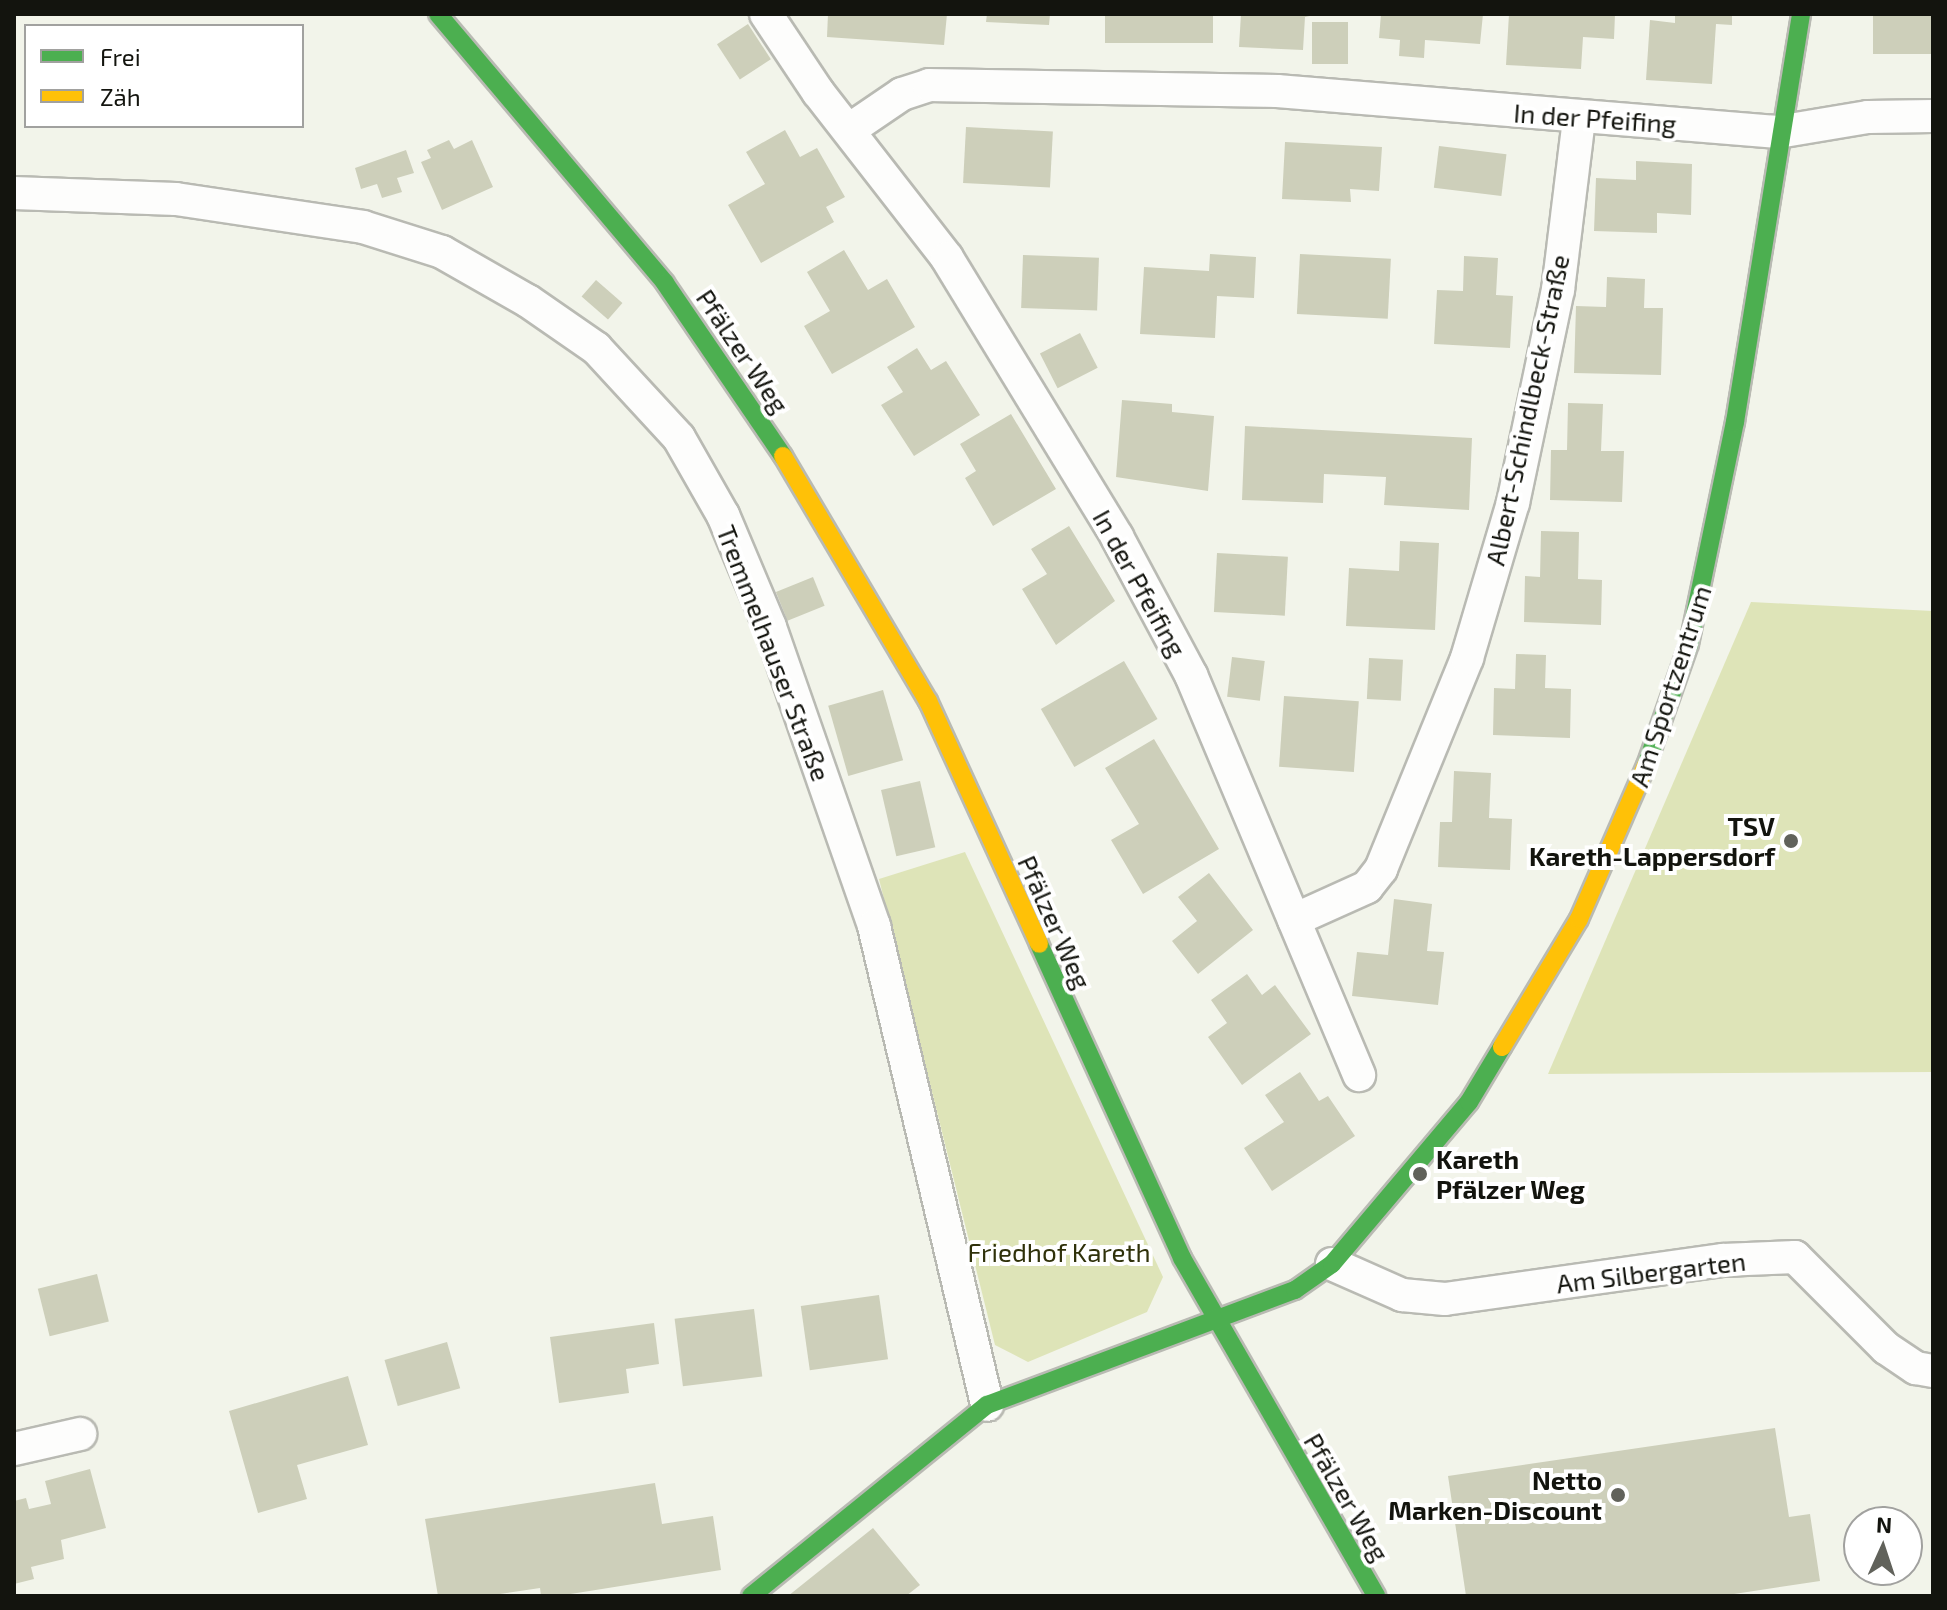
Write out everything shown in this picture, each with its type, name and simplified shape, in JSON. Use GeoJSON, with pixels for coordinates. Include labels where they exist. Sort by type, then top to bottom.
{"type":"FeatureCollection","features":[{"type":"Feature","properties":{"kind":"street","name":"Pfälzer Weg"},"geometry":{"type":"LineString","coordinates":[[438,14],[665,283],[833,536],[928,701],[1135,1158],[1215,1317],[1337,1536],[1376,1596]]}},
{"type":"Feature","properties":{"kind":"street","name":"In der Pfeifing"},"geometry":{"type":"LineString","coordinates":[[766,14],[849,130],[947,258],[1117,537],[1191,675],[1294,920],[1306,958],[1359,1075]]}},
{"type":"Feature","properties":{"kind":"street","name":"Am Sportzentrum"},"geometry":{"type":"LineString","coordinates":[[1215,1317],[1295,1290],[1332,1264],[1469,1102],[1526,1012],[1579,919],[1660,734],[1707,568],[1778,132],[1801,14]]}},
{"type":"Feature","properties":{"kind":"street","name":"In der Pfeifing"},"geometry":{"type":"LineString","coordinates":[[849,130],[902,94],[929,85],[1277,91],[1778,132]]}},
{"type":"Feature","properties":{"kind":"street"},"geometry":{"type":"LineString","coordinates":[[1778,132],[1868,117],[1933,116]]}},
{"type":"Feature","properties":{"kind":"street","name":"Albert-Schindlbeck-Straße"},"geometry":{"type":"LineString","coordinates":[[1294,920],[1367,887],[1381,869],[1467,658],[1513,503],[1558,290],[1579,118]]}},
{"type":"Feature","properties":{"kind":"street","name":"Tremmelhauser Straße"},"geometry":{"type":"LineString","coordinates":[[14,193],[176,199],[363,227],[442,252],[528,301],[596,348],[679,438],[723,515],[770,627],[874,926],[987,1405]]}},
{"type":"Feature","properties":{"kind":"street","name":"Am Silbergarten"},"geometry":{"type":"LineString","coordinates":[[1332,1264],[1402,1295],[1445,1299],[1723,1260],[1795,1257],[1886,1348],[1916,1368],[1933,1371]]}},
{"type":"Feature","properties":{"kind":"street"},"geometry":{"type":"LineString","coordinates":[[751,1596],[987,1405],[1215,1317]]}},
{"type":"Feature","properties":{"kind":"street"},"geometry":{"type":"LineString","coordinates":[[14,1449],[80,1434]]}},
{"type":"Feature","properties":{"kind":"green space","name":"TSV Kareth-Lappersdorf"},"geometry":{"type":"Polygon","coordinates":[[[1751,602],[1933,611],[1933,1072],[1548,1074],[1751,602]]]}},
{"type":"Feature","properties":{"kind":"green space","name":"Friedhof Kareth"},"geometry":{"type":"Polygon","coordinates":[[[965,852],[1163,1277],[1147,1312],[1028,1362],[995,1345],[879,879],[965,852]]]}},
{"type":"Feature","properties":{"kind":"building"},"geometry":{"type":"Polygon","coordinates":[[[828,14],[947,14],[944,45],[827,37],[828,14]]]}},
{"type":"Feature","properties":{"kind":"building"},"geometry":{"type":"Polygon","coordinates":[[[987,14],[1050,14],[1049,25],[986,22],[987,14]]]}},
{"type":"Feature","properties":{"kind":"building"},"geometry":{"type":"Polygon","coordinates":[[[1105,14],[1213,14],[1213,43],[1105,43],[1105,14]]]}},
{"type":"Feature","properties":{"kind":"building"},"geometry":{"type":"Polygon","coordinates":[[[1241,14],[1319,14],[1305,17],[1303,50],[1239,47],[1241,14]]]}},
{"type":"Feature","properties":{"kind":"building"},"geometry":{"type":"Polygon","coordinates":[[[1381,14],[1483,14],[1480,44],[1425,40],[1424,58],[1399,56],[1400,40],[1379,38],[1381,14]]]}},
{"type":"Feature","properties":{"kind":"building"},"geometry":{"type":"Polygon","coordinates":[[[1509,14],[1615,14],[1614,39],[1583,37],[1581,69],[1506,65],[1509,14]]]}},
{"type":"Feature","properties":{"kind":"building"},"geometry":{"type":"Polygon","coordinates":[[[1675,14],[1732,14],[1732,25],[1716,24],[1712,84],[1646,80],[1650,20],[1675,23],[1675,14]]]}},
{"type":"Feature","properties":{"kind":"building"},"geometry":{"type":"Polygon","coordinates":[[[1873,14],[1933,14],[1933,54],[1873,54],[1873,14]]]}},
{"type":"Feature","properties":{"kind":"building"},"geometry":{"type":"Polygon","coordinates":[[[1312,22],[1348,22],[1348,64],[1312,64],[1312,22]]]}},
{"type":"Feature","properties":{"kind":"building"},"geometry":{"type":"Polygon","coordinates":[[[748,24],[771,59],[740,79],[717,44],[748,24]]]}},
{"type":"Feature","properties":{"kind":"building"},"geometry":{"type":"Polygon","coordinates":[[[966,127],[1053,132],[1050,187],[963,183],[966,127]]]}},
{"type":"Feature","properties":{"kind":"building"},"geometry":{"type":"Polygon","coordinates":[[[785,130],[800,157],[817,148],[845,197],[826,207],[834,222],[761,263],[728,205],[765,184],[746,152],[785,130]]]}},
{"type":"Feature","properties":{"kind":"building"},"geometry":{"type":"Polygon","coordinates":[[[449,140],[454,149],[472,140],[493,187],[442,210],[421,162],[431,158],[427,150],[449,140]]]}},
{"type":"Feature","properties":{"kind":"building"},"geometry":{"type":"Polygon","coordinates":[[[1285,142],[1382,147],[1379,191],[1350,189],[1351,202],[1282,199],[1285,142]]]}},
{"type":"Feature","properties":{"kind":"building"},"geometry":{"type":"Polygon","coordinates":[[[1439,146],[1506,154],[1501,196],[1434,188],[1439,146]]]}},
{"type":"Feature","properties":{"kind":"building"},"geometry":{"type":"Polygon","coordinates":[[[406,150],[414,173],[397,178],[402,192],[382,198],[377,184],[361,189],[355,168],[406,150]]]}},
{"type":"Feature","properties":{"kind":"building"},"geometry":{"type":"Polygon","coordinates":[[[1636,161],[1692,164],[1691,215],[1657,213],[1657,233],[1594,231],[1596,178],[1636,180],[1636,161]]]}},
{"type":"Feature","properties":{"kind":"building"},"geometry":{"type":"Polygon","coordinates":[[[844,250],[868,290],[887,279],[915,327],[832,374],[804,326],[830,311],[807,272],[844,250]]]}},
{"type":"Feature","properties":{"kind":"building"},"geometry":{"type":"Polygon","coordinates":[[[1210,254],[1256,257],[1254,298],[1217,296],[1215,338],[1140,334],[1144,267],[1209,271],[1210,254]]]}},
{"type":"Feature","properties":{"kind":"building"},"geometry":{"type":"Polygon","coordinates":[[[1300,254],[1391,259],[1388,319],[1297,314],[1300,254]]]}},
{"type":"Feature","properties":{"kind":"building"},"geometry":{"type":"Polygon","coordinates":[[[1023,255],[1099,258],[1097,311],[1021,308],[1023,255]]]}},
{"type":"Feature","properties":{"kind":"building"},"geometry":{"type":"Polygon","coordinates":[[[1464,256],[1498,258],[1496,295],[1513,296],[1510,348],[1434,344],[1437,290],[1463,291],[1464,256]]]}},
{"type":"Feature","properties":{"kind":"building"},"geometry":{"type":"Polygon","coordinates":[[[1607,277],[1645,279],[1644,308],[1663,308],[1661,375],[1574,373],[1576,306],[1606,307],[1607,277]]]}},
{"type":"Feature","properties":{"kind":"building"},"geometry":{"type":"Polygon","coordinates":[[[596,280],[622,303],[608,320],[582,297],[596,280]]]}},
{"type":"Feature","properties":{"kind":"building"},"geometry":{"type":"Polygon","coordinates":[[[1080,333],[1098,368],[1058,388],[1040,353],[1080,333]]]}},
{"type":"Feature","properties":{"kind":"building"},"geometry":{"type":"Polygon","coordinates":[[[917,348],[931,370],[946,361],[980,415],[914,456],[881,405],[903,392],[887,367],[917,348]]]}},
{"type":"Feature","properties":{"kind":"building"},"geometry":{"type":"Polygon","coordinates":[[[1122,400],[1172,404],[1172,412],[1214,416],[1208,491],[1116,477],[1122,400]]]}},
{"type":"Feature","properties":{"kind":"building"},"geometry":{"type":"Polygon","coordinates":[[[1568,403],[1603,404],[1601,451],[1624,451],[1622,502],[1550,500],[1551,450],[1567,450],[1568,403]]]}},
{"type":"Feature","properties":{"kind":"building"},"geometry":{"type":"Polygon","coordinates":[[[1011,414],[1056,489],[993,526],[965,478],[976,471],[960,444],[1011,414]]]}},
{"type":"Feature","properties":{"kind":"building"},"geometry":{"type":"Polygon","coordinates":[[[1245,426],[1472,438],[1469,510],[1384,505],[1386,477],[1324,474],[1323,503],[1242,500],[1245,426]]]}},
{"type":"Feature","properties":{"kind":"building"},"geometry":{"type":"Polygon","coordinates":[[[1069,526],[1115,601],[1056,645],[1022,589],[1047,574],[1031,549],[1069,526]]]}},
{"type":"Feature","properties":{"kind":"building"},"geometry":{"type":"Polygon","coordinates":[[[1541,531],[1579,532],[1578,579],[1602,580],[1601,625],[1524,622],[1525,576],[1540,577],[1541,531]]]}},
{"type":"Feature","properties":{"kind":"building"},"geometry":{"type":"Polygon","coordinates":[[[1400,541],[1439,543],[1435,630],[1346,626],[1349,568],[1399,571],[1400,541]]]}},
{"type":"Feature","properties":{"kind":"building"},"geometry":{"type":"Polygon","coordinates":[[[1217,553],[1288,557],[1285,616],[1214,612],[1217,553]]]}},
{"type":"Feature","properties":{"kind":"building"},"geometry":{"type":"Polygon","coordinates":[[[813,577],[825,606],[788,621],[776,592],[813,577]]]}},
{"type":"Feature","properties":{"kind":"building"},"geometry":{"type":"Polygon","coordinates":[[[1516,654],[1546,655],[1545,688],[1571,689],[1570,738],[1493,735],[1494,688],[1515,689],[1516,654]]]}},
{"type":"Feature","properties":{"kind":"building"},"geometry":{"type":"Polygon","coordinates":[[[1232,657],[1265,661],[1260,701],[1227,697],[1232,657]]]}},
{"type":"Feature","properties":{"kind":"building"},"geometry":{"type":"Polygon","coordinates":[[[1369,658],[1403,660],[1401,701],[1367,699],[1369,658]]]}},
{"type":"Feature","properties":{"kind":"building"},"geometry":{"type":"Polygon","coordinates":[[[1124,661],[1158,719],[1074,767],[1041,709],[1124,661]]]}},
{"type":"Feature","properties":{"kind":"building"},"geometry":{"type":"Polygon","coordinates":[[[883,690],[903,760],[848,776],[828,706],[883,690]]]}},
{"type":"Feature","properties":{"kind":"building"},"geometry":{"type":"Polygon","coordinates":[[[1284,696],[1359,701],[1354,772],[1279,767],[1284,696]]]}},
{"type":"Feature","properties":{"kind":"building"},"geometry":{"type":"Polygon","coordinates":[[[1154,739],[1219,849],[1143,894],[1111,840],[1139,824],[1105,768],[1154,739]]]}},
{"type":"Feature","properties":{"kind":"building"},"geometry":{"type":"Polygon","coordinates":[[[1454,771],[1491,773],[1489,818],[1512,819],[1510,870],[1438,867],[1440,822],[1452,822],[1454,771]]]}},
{"type":"Feature","properties":{"kind":"building"},"geometry":{"type":"Polygon","coordinates":[[[920,781],[935,847],[896,856],[881,790],[920,781]]]}},
{"type":"Feature","properties":{"kind":"building"},"geometry":{"type":"Polygon","coordinates":[[[1209,873],[1253,930],[1198,974],[1172,941],[1197,921],[1178,897],[1209,873]]]}},
{"type":"Feature","properties":{"kind":"building"},"geometry":{"type":"Polygon","coordinates":[[[1394,899],[1432,904],[1427,951],[1444,952],[1438,1005],[1352,996],[1357,952],[1388,955],[1394,899]]]}},
{"type":"Feature","properties":{"kind":"building"},"geometry":{"type":"Polygon","coordinates":[[[1247,974],[1262,995],[1275,985],[1311,1034],[1242,1085],[1208,1037],[1227,1023],[1211,1000],[1247,974]]]}},
{"type":"Feature","properties":{"kind":"building"},"geometry":{"type":"Polygon","coordinates":[[[1300,1072],[1319,1101],[1328,1096],[1355,1136],[1272,1191],[1244,1148],[1284,1122],[1265,1095],[1300,1072]]]}},
{"type":"Feature","properties":{"kind":"building"},"geometry":{"type":"Polygon","coordinates":[[[97,1274],[109,1322],[50,1336],[38,1289],[97,1274]]]}},
{"type":"Feature","properties":{"kind":"building"},"geometry":{"type":"Polygon","coordinates":[[[879,1295],[888,1359],[810,1370],[801,1306],[879,1295]]]}},
{"type":"Feature","properties":{"kind":"building"},"geometry":{"type":"Polygon","coordinates":[[[754,1309],[762,1376],[683,1386],[675,1319],[754,1309]]]}},
{"type":"Feature","properties":{"kind":"building"},"geometry":{"type":"Polygon","coordinates":[[[654,1323],[659,1364],[626,1369],[629,1393],[559,1403],[550,1337],[654,1323]]]}},
{"type":"Feature","properties":{"kind":"building"},"geometry":{"type":"Polygon","coordinates":[[[447,1342],[460,1388],[398,1406],[385,1360],[447,1342]]]}},
{"type":"Feature","properties":{"kind":"building"},"geometry":{"type":"Polygon","coordinates":[[[348,1376],[368,1445],[297,1465],[307,1499],[258,1513],[229,1411],[348,1376]]]}},
{"type":"Feature","properties":{"kind":"building","name":"Netto Marken-Discount"},"geometry":{"type":"Polygon","coordinates":[[[1775,1428],[1789,1517],[1810,1514],[1820,1581],[1721,1596],[1466,1596],[1448,1476],[1775,1428]]]}},
{"type":"Feature","properties":{"kind":"building"},"geometry":{"type":"Polygon","coordinates":[[[90,1469],[106,1528],[61,1540],[64,1559],[31,1567],[34,1579],[14,1584],[14,1501],[26,1498],[29,1509],[51,1504],[45,1481],[90,1469]]]}},
{"type":"Feature","properties":{"kind":"building"},"geometry":{"type":"Polygon","coordinates":[[[655,1483],[662,1524],[713,1516],[721,1570],[558,1596],[541,1596],[540,1588],[487,1596],[438,1596],[425,1519],[655,1483]]]}},
{"type":"Feature","properties":{"kind":"building"},"geometry":{"type":"Polygon","coordinates":[[[873,1528],[920,1585],[906,1596],[788,1596],[873,1528]]]}},
{"type":"Feature","properties":{"kind":"traffic: fast"},"geometry":{"type":"LineString","coordinates":[[438,14],[665,283],[783,456]]}},
{"type":"Feature","properties":{"kind":"traffic: fast"},"geometry":{"type":"LineString","coordinates":[[1646,766],[1689,644],[1735,422],[1801,14]]}},
{"type":"Feature","properties":{"kind":"traffic: fast"},"geometry":{"type":"LineString","coordinates":[[1039,944],[1182,1258],[1376,1596]]}},
{"type":"Feature","properties":{"kind":"traffic: fast"},"geometry":{"type":"LineString","coordinates":[[751,1596],[987,1405],[1295,1290],[1332,1264],[1469,1102],[1502,1047]]}},
{"type":"Feature","properties":{"kind":"traffic: slow"},"geometry":{"type":"LineString","coordinates":[[783,456],[928,701],[1039,944]]}},
{"type":"Feature","properties":{"kind":"traffic: slow"},"geometry":{"type":"LineString","coordinates":[[1502,1047],[1579,919],[1646,766]]}},
{"type":"Feature","properties":{"kind":"place","name":"TSV Kareth-Lappersdorf"},"geometry":{"type":"Point","coordinates":[1791,841]}},
{"type":"Feature","properties":{"kind":"place","name":"Kareth Pfälzer Weg"},"geometry":{"type":"Point","coordinates":[1420,1174]}},
{"type":"Feature","properties":{"kind":"place","name":"Netto Marken-Discount"},"geometry":{"type":"Point","coordinates":[1618,1495]}}]}
